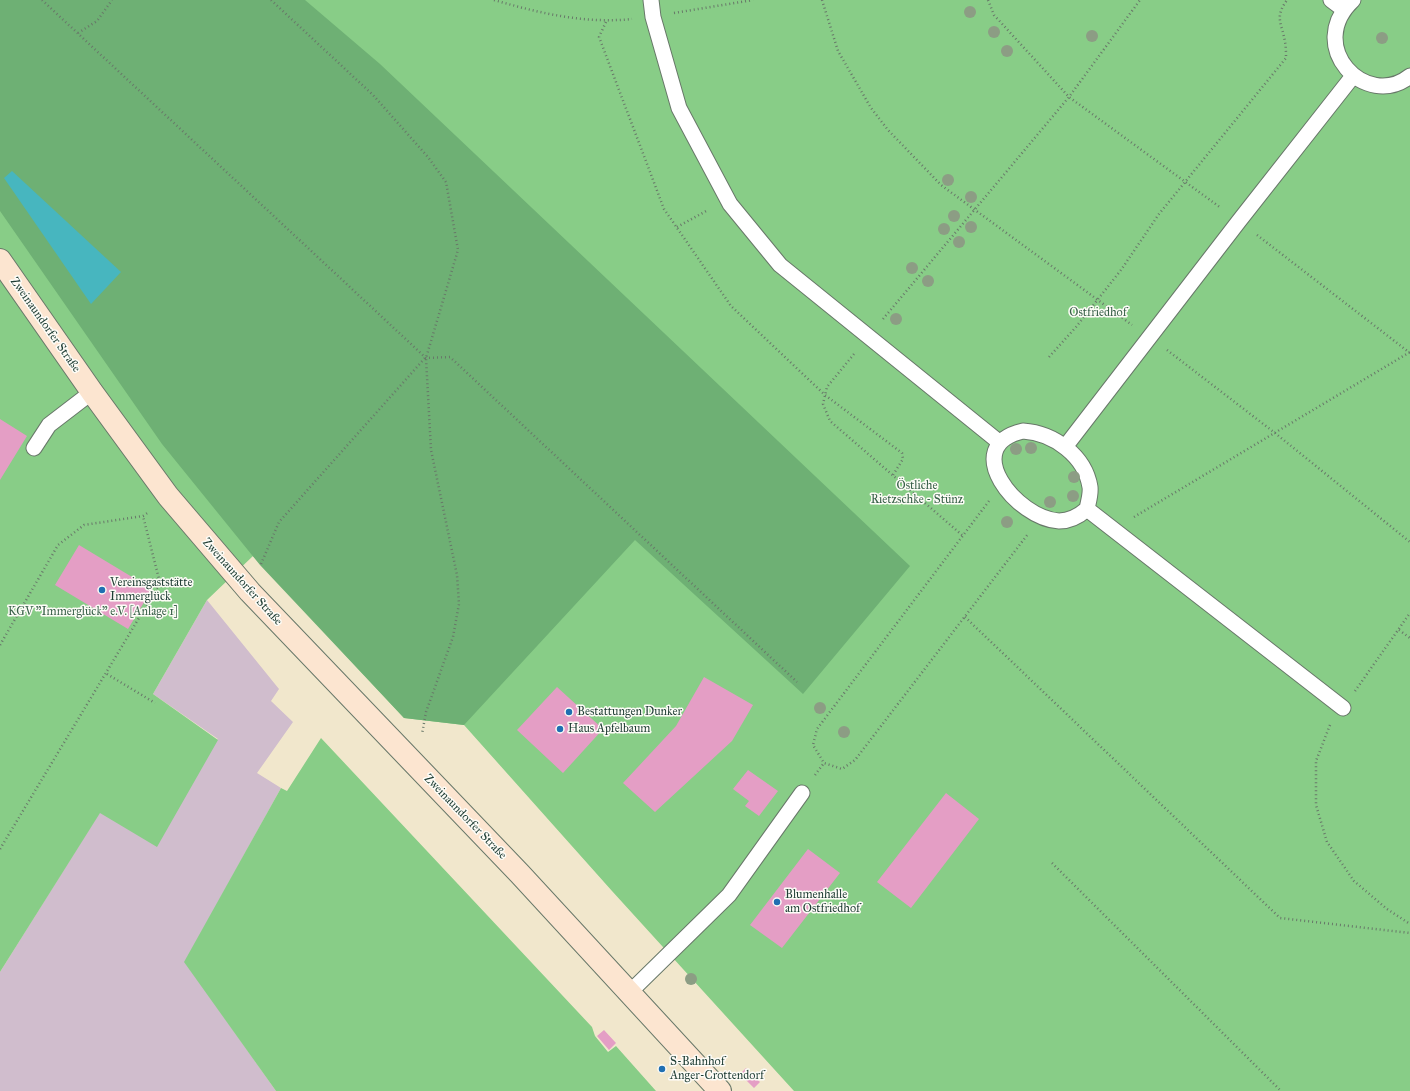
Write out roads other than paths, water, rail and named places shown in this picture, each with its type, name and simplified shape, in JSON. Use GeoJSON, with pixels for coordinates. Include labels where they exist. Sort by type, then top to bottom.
{"type":"FeatureCollection","features":[{"type":"Feature","properties":{"kind":"street","name":"Zweinaundorfer Straße"},"geometry":{"type":"LineString","coordinates":[[0,260],[92,392],[168,496],[250,592],[520,874],[720,1091]]}},
{"type":"Feature","properties":{"kind":"lane"},"geometry":{"type":"LineString","coordinates":[[651,0],[653,17],[679,108],[727,199],[780,265],[999,442]]}},
{"type":"Feature","properties":{"kind":"lane"},"geometry":{"type":"LineString","coordinates":[[1343,3],[1335,26],[1334,45],[1341,62],[1354,76],[1370,84],[1388,85],[1405,80],[1410,76]]}},
{"type":"Feature","properties":{"kind":"lane"},"geometry":{"type":"LineString","coordinates":[[1066,447],[1149,337],[1354,76]]}},
{"type":"Feature","properties":{"kind":"lane"},"geometry":{"type":"LineString","coordinates":[[34,448],[49,425],[92,392]]}},
{"type":"Feature","properties":{"kind":"lane"},"geometry":{"type":"LineString","coordinates":[[1034,431],[1066,447],[1078,459],[1087,473],[1090,489],[1087,509],[1076,518],[1059,521],[1042,516],[1025,508],[1012,496],[1002,483],[995,469],[995,452],[999,442],[1013,433],[1034,431]]}},
{"type":"Feature","properties":{"kind":"lane"},"geometry":{"type":"LineString","coordinates":[[1087,509],[1343,708]]}},
{"type":"Feature","properties":{"kind":"lane"},"geometry":{"type":"LineString","coordinates":[[629,993],[729,895],[802,793]]}},
{"type":"Feature","properties":{"kind":"water"},"geometry":{"type":"Polygon","coordinates":[[[12,171],[121,272],[91,304],[4,178],[12,171]]]}},
{"type":"Feature","properties":{"kind":"place","name":"Vereinsgaststätte Immerglück"},"geometry":{"type":"Point","coordinates":[102,590]}},
{"type":"Feature","properties":{"kind":"place","name":"Bestattungen Dunker"},"geometry":{"type":"Point","coordinates":[569,712]}},
{"type":"Feature","properties":{"kind":"place","name":"Haus Apfelbaum"},"geometry":{"type":"Point","coordinates":[560,729]}},
{"type":"Feature","properties":{"kind":"place","name":"Blumenhalle am Ostfriedhof"},"geometry":{"type":"Point","coordinates":[777,902]}},
{"type":"Feature","properties":{"kind":"place","name":"S-Bahnhof Anger-Crottendorf"},"geometry":{"type":"Point","coordinates":[662,1069]}},
{"type":"Feature","properties":{"kind":"park label","name":"Ostfriedhof"},"geometry":{"type":"Point","coordinates":[1098,313]}},
{"type":"Feature","properties":{"kind":"park label","name":"Östliche Rietzschke - Stünz"},"geometry":{"type":"Point","coordinates":[917,493]}},
{"type":"Feature","properties":{"kind":"park label","name":"KGV \"Immerglück\" e.V. [Anlage 1]"},"geometry":{"type":"Point","coordinates":[93,612]}}]}
